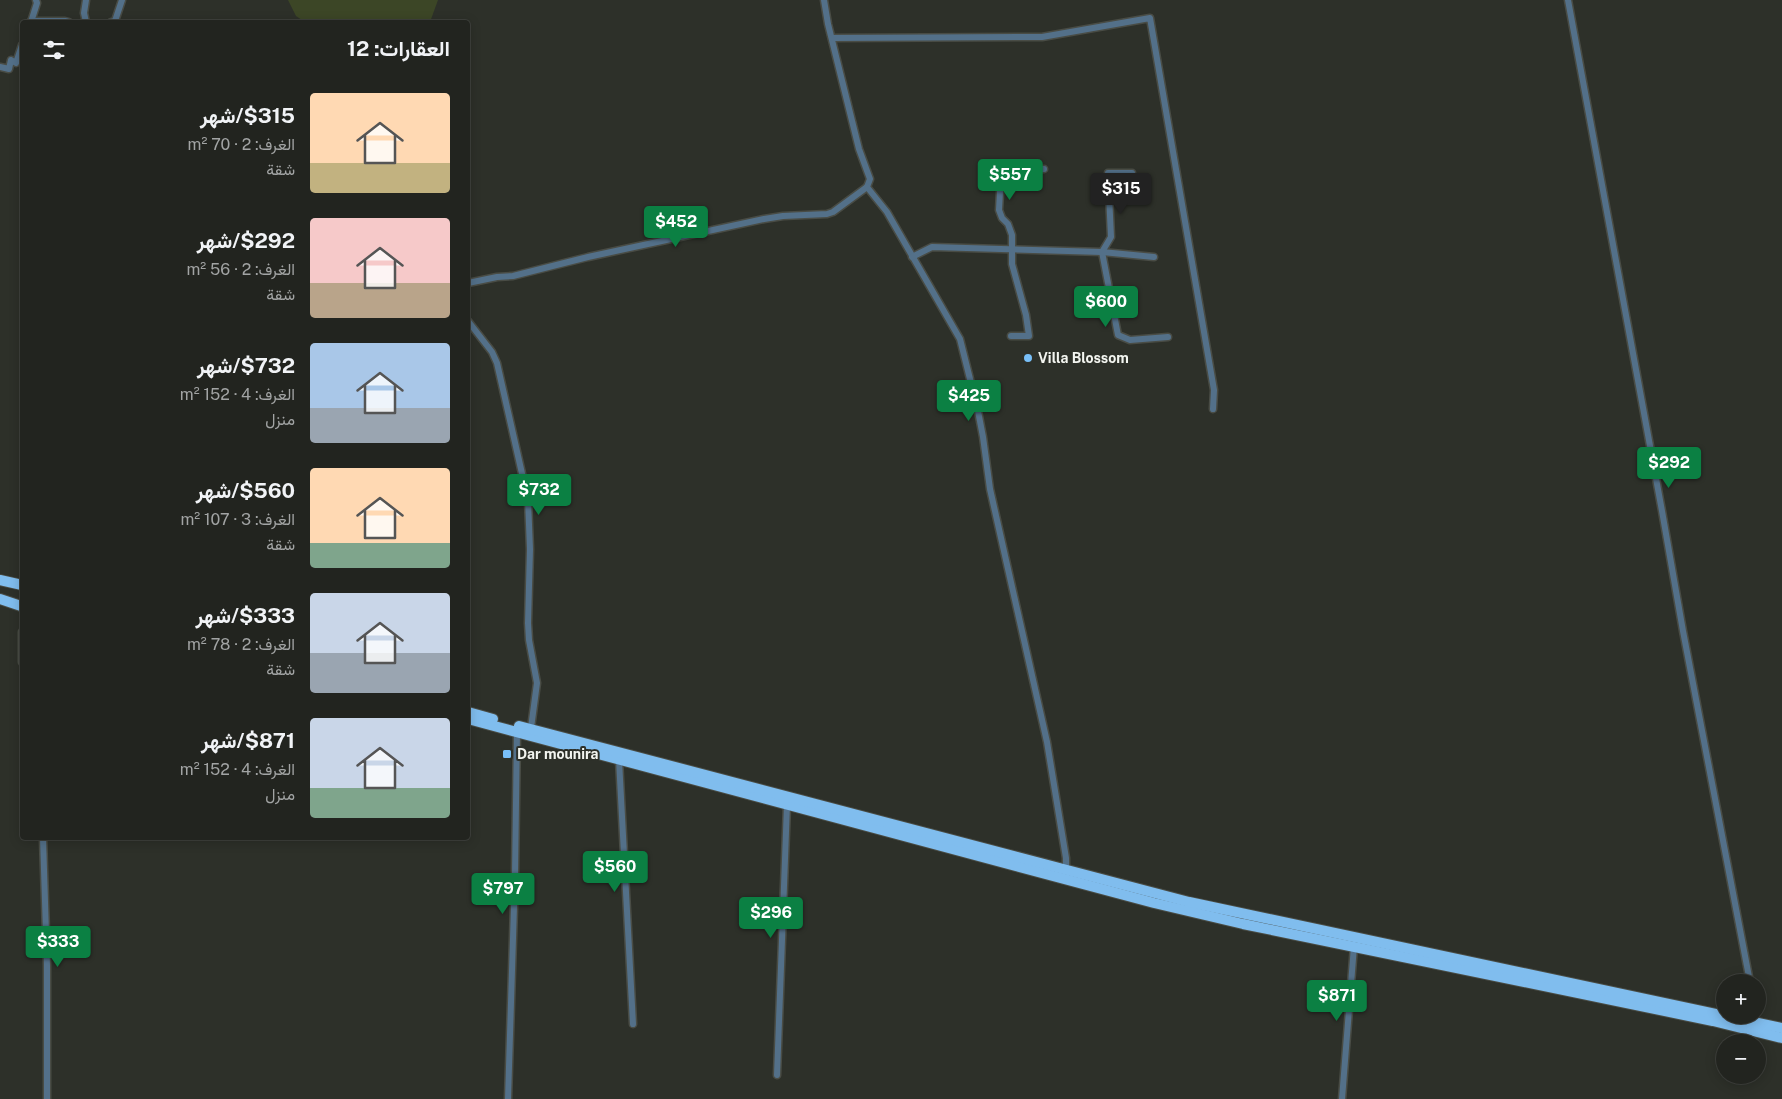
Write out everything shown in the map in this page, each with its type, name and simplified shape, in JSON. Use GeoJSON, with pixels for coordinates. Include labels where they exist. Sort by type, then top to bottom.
{"type":"FeatureCollection","features":[{"type":"Feature","properties":{"kind":"highway"},"geometry":{"type":"LineString","coordinates":[[0,580],[20,585]]}},
{"type":"Feature","properties":{"kind":"highway"},"geometry":{"type":"LineString","coordinates":[[0,599],[20,606]]}},
{"type":"Feature","properties":{"kind":"highway"},"geometry":{"type":"LineString","coordinates":[[470,713],[1189,902],[1716,1010]]}},
{"type":"Feature","properties":{"kind":"highway"},"geometry":{"type":"LineString","coordinates":[[470,720],[1154,903],[1243,924],[1714,1022],[1782,1038]]}},
{"type":"Feature","properties":{"kind":"highway"},"geometry":{"type":"LineString","coordinates":[[1766,1022],[1782,1028]]}},
{"type":"Feature","properties":{"kind":"street"},"geometry":{"type":"LineString","coordinates":[[32,20],[36,0]]}},
{"type":"Feature","properties":{"kind":"street"},"geometry":{"type":"LineString","coordinates":[[86,0],[84,12],[86,20]]}},
{"type":"Feature","properties":{"kind":"street"},"geometry":{"type":"LineString","coordinates":[[115,20],[122,0]]}},
{"type":"Feature","properties":{"kind":"street"},"geometry":{"type":"LineString","coordinates":[[470,283],[513,276],[588,257],[764,219],[827,214],[842,207],[867,186],[870,178],[859,149],[824,0]]}},
{"type":"Feature","properties":{"kind":"street"},"geometry":{"type":"LineString","coordinates":[[1568,0],[1683,631],[1748,974]]}},
{"type":"Feature","properties":{"kind":"street"},"geometry":{"type":"LineString","coordinates":[[832,38],[1042,36],[1150,18],[1214,390],[1213,409]]}},
{"type":"Feature","properties":{"kind":"street"},"geometry":{"type":"LineString","coordinates":[[0,67],[9,69],[11,60],[16,63],[20,51]]}},
{"type":"Feature","properties":{"kind":"street"},"geometry":{"type":"LineString","coordinates":[[1011,336],[1029,336],[1026,315],[1012,264],[1012,236],[1008,224],[1002,218],[999,210],[1001,174],[1006,170],[1044,169]]}},
{"type":"Feature","properties":{"kind":"street"},"geometry":{"type":"LineString","coordinates":[[1132,172],[1108,173],[1111,237],[1102,252],[1118,335],[1130,340],[1168,337]]}},
{"type":"Feature","properties":{"kind":"street"},"geometry":{"type":"LineString","coordinates":[[867,186],[887,212],[960,339],[984,437],[992,498],[1047,742],[1066,858],[1066,870]]}},
{"type":"Feature","properties":{"kind":"street"},"geometry":{"type":"LineString","coordinates":[[912,257],[932,247],[1102,252],[1154,256]]}},
{"type":"Feature","properties":{"kind":"street"},"geometry":{"type":"LineString","coordinates":[[470,324],[492,352],[497,362],[528,500],[530,549],[528,622],[530,646],[537,683],[531,728]]}},
{"type":"Feature","properties":{"kind":"street"},"geometry":{"type":"LineString","coordinates":[[508,1099],[516,874],[517,732]]}},
{"type":"Feature","properties":{"kind":"street"},"geometry":{"type":"LineString","coordinates":[[619,760],[633,1024]]}},
{"type":"Feature","properties":{"kind":"street"},"geometry":{"type":"LineString","coordinates":[[777,1075],[787,805]]}},
{"type":"Feature","properties":{"kind":"street"},"geometry":{"type":"LineString","coordinates":[[43,840],[47,955],[47,1099]]}},
{"type":"Feature","properties":{"kind":"street"},"geometry":{"type":"LineString","coordinates":[[1342,1099],[1354,946]]}},
{"type":"Feature","properties":{"kind":"green space"},"geometry":{"type":"Polygon","coordinates":[[[288,0],[438,0],[431,20],[302,20],[296,16],[288,0]]]}},
{"type":"Feature","properties":{"kind":"place","name":"Villa Blossom"},"geometry":{"type":"Point","coordinates":[1028,358]}},
{"type":"Feature","properties":{"kind":"place","name":"Dar mounira"},"geometry":{"type":"Point","coordinates":[507,754]}}]}
